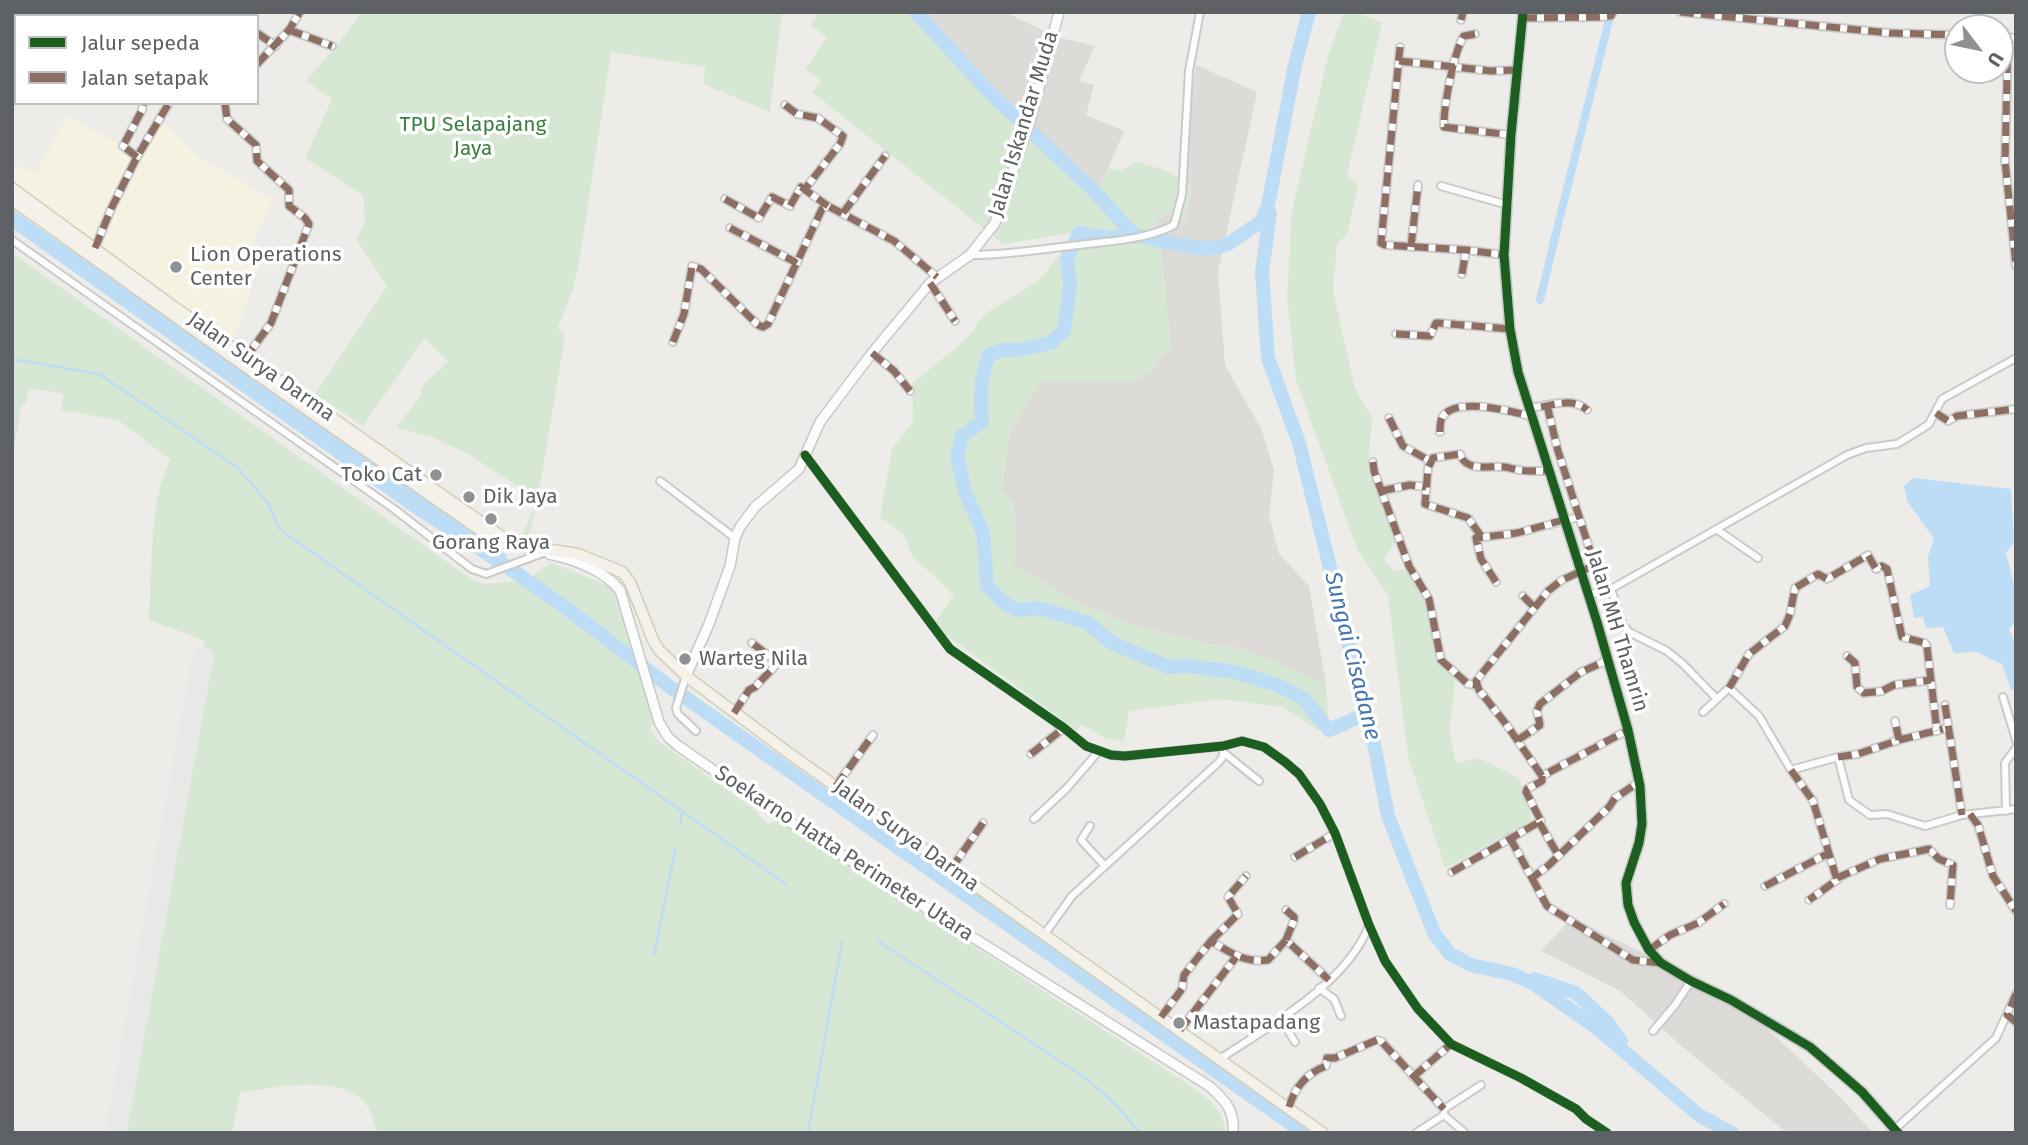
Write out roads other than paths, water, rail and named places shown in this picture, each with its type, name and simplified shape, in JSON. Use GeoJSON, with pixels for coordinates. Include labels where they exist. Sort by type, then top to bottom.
{"type":"FeatureCollection","features":[{"type":"Feature","properties":{"kind":"main road","name":"Jalan Surya Darma"},"geometry":{"type":"LineString","coordinates":[[12,188],[170,304],[511,543]]}},
{"type":"Feature","properties":{"kind":"main road","name":"Jalan Surya Darma"},"geometry":{"type":"LineString","coordinates":[[12,200],[497,542],[578,554],[622,572],[630,583],[659,650],[686,676],[951,869],[1323,1133]]}},
{"type":"Feature","properties":{"kind":"street"},"geometry":{"type":"LineString","coordinates":[[259,62],[276,46],[300,12]]}},
{"type":"Feature","properties":{"kind":"street","name":"Jalan Iskandar Muda"},"geometry":{"type":"LineString","coordinates":[[686,676],[709,624],[730,566],[735,538],[740,527],[755,507],[799,469],[820,422],[872,353],[934,280],[970,255],[995,223],[1030,121],[1059,12]]}},
{"type":"Feature","properties":{"kind":"street"},"geometry":{"type":"LineString","coordinates":[[970,255],[995,255],[1119,240],[1149,234],[1174,225],[1182,195],[1188,84],[1200,12]]}},
{"type":"Feature","properties":{"kind":"street"},"geometry":{"type":"LineString","coordinates":[[1461,20],[1463,12]]}},
{"type":"Feature","properties":{"kind":"street"},"geometry":{"type":"LineString","coordinates":[[1680,12],[1890,33],[1944,35]]}},
{"type":"Feature","properties":{"kind":"street"},"geometry":{"type":"LineString","coordinates":[[1523,15],[1599,17],[1612,14]]}},
{"type":"Feature","properties":{"kind":"street","name":"Jalan MH Thamrin"},"geometry":{"type":"LineString","coordinates":[[1523,15],[1516,70],[1504,255],[1510,329],[1518,372],[1538,409],[1548,471],[1572,517],[1582,569],[1596,593],[1608,660],[1628,730],[1639,782],[1642,824],[1639,844],[1626,883],[1626,895],[1634,922],[1649,950],[1661,963],[1811,1047],[1862,1092],[1896,1131]]}},
{"type":"Feature","properties":{"kind":"street"},"geometry":{"type":"LineString","coordinates":[[289,30],[332,46]]}},
{"type":"Feature","properties":{"kind":"street"},"geometry":{"type":"LineString","coordinates":[[259,34],[276,46]]}},
{"type":"Feature","properties":{"kind":"street"},"geometry":{"type":"LineString","coordinates":[[1475,34],[1464,36],[1461,40],[1452,67],[1444,127],[1511,135]]}},
{"type":"Feature","properties":{"kind":"street"},"geometry":{"type":"LineString","coordinates":[[1400,47],[1380,240],[1385,246],[1466,250],[1504,255]]}},
{"type":"Feature","properties":{"kind":"street"},"geometry":{"type":"LineString","coordinates":[[1399,61],[1491,71],[1516,70]]}},
{"type":"Feature","properties":{"kind":"street"},"geometry":{"type":"LineString","coordinates":[[2009,84],[2005,162],[2013,216],[2016,266]]}},
{"type":"Feature","properties":{"kind":"street"},"geometry":{"type":"LineString","coordinates":[[137,157],[124,146],[143,105]]}},
{"type":"Feature","properties":{"kind":"street"},"geometry":{"type":"LineString","coordinates":[[95,248],[137,157],[168,105]]}},
{"type":"Feature","properties":{"kind":"street"},"geometry":{"type":"LineString","coordinates":[[225,105],[225,114],[232,125],[256,145],[257,161],[289,190],[289,206],[309,224],[271,323],[247,356]]}},
{"type":"Feature","properties":{"kind":"street"},"geometry":{"type":"LineString","coordinates":[[785,106],[797,114],[818,118],[842,136],[840,144],[805,189]]}},
{"type":"Feature","properties":{"kind":"street"},"geometry":{"type":"LineString","coordinates":[[843,213],[885,156]]}},
{"type":"Feature","properties":{"kind":"street"},"geometry":{"type":"LineString","coordinates":[[1411,247],[1418,185]]}},
{"type":"Feature","properties":{"kind":"street"},"geometry":{"type":"LineString","coordinates":[[1441,186],[1508,205]]}},
{"type":"Feature","properties":{"kind":"street"},"geometry":{"type":"LineString","coordinates":[[725,199],[759,218],[772,197],[788,207],[800,188],[805,189],[828,206],[894,241],[934,280],[955,321]]}},
{"type":"Feature","properties":{"kind":"street"},"geometry":{"type":"LineString","coordinates":[[673,342],[684,314],[692,266],[701,269],[758,325],[763,327],[768,324],[822,209],[828,206]]}},
{"type":"Feature","properties":{"kind":"street"},"geometry":{"type":"LineString","coordinates":[[730,228],[797,263]]}},
{"type":"Feature","properties":{"kind":"street"},"geometry":{"type":"LineString","coordinates":[[12,240],[394,509],[471,569],[486,574],[543,553]]}},
{"type":"Feature","properties":{"kind":"street"},"geometry":{"type":"LineString","coordinates":[[1462,274],[1466,250]]}},
{"type":"Feature","properties":{"kind":"street"},"geometry":{"type":"LineString","coordinates":[[1396,334],[1430,336],[1436,323],[1510,329]]}},
{"type":"Feature","properties":{"kind":"street"},"geometry":{"type":"LineString","coordinates":[[872,353],[894,371],[910,391]]}},
{"type":"Feature","properties":{"kind":"street"},"geometry":{"type":"LineString","coordinates":[[1538,409],[1558,451],[1572,517],[1593,566],[1596,593],[1611,589],[1847,455],[1866,448],[1897,444],[1929,424],[1942,399],[2016,358]]}},
{"type":"Feature","properties":{"kind":"street"},"geometry":{"type":"LineString","coordinates":[[1440,432],[1444,415],[1466,407],[1507,411],[1578,403],[1587,410]]}},
{"type":"Feature","properties":{"kind":"street"},"geometry":{"type":"LineString","coordinates":[[1936,413],[1948,421],[1957,416],[2016,408]]}},
{"type":"Feature","properties":{"kind":"street"},"geometry":{"type":"LineString","coordinates":[[1389,418],[1403,446],[1430,461]]}},
{"type":"Feature","properties":{"kind":"street"},"geometry":{"type":"LineString","coordinates":[[1430,461],[1439,456],[1460,454],[1463,461],[1469,464],[1488,468],[1509,468],[1516,472],[1548,471]]}},
{"type":"Feature","properties":{"kind":"street"},"geometry":{"type":"LineString","coordinates":[[805,455],[950,649],[1086,746],[1098,752],[1125,756],[1223,749],[1234,741],[1255,743],[1285,762],[1299,774],[1320,804],[1335,833],[1385,961],[1407,996],[1451,1044],[1521,1078],[1576,1109],[1607,1133]]}},
{"type":"Feature","properties":{"kind":"street"},"geometry":{"type":"LineString","coordinates":[[1430,461],[1425,504],[1468,517],[1481,536]]}},
{"type":"Feature","properties":{"kind":"street"},"geometry":{"type":"LineString","coordinates":[[1373,462],[1409,566],[1429,599],[1441,660],[1468,684],[1476,684]]}},
{"type":"Feature","properties":{"kind":"street"},"geometry":{"type":"LineString","coordinates":[[660,481],[735,538]]}},
{"type":"Feature","properties":{"kind":"street"},"geometry":{"type":"LineString","coordinates":[[1381,491],[1410,485],[1426,487]]}},
{"type":"Feature","properties":{"kind":"street"},"geometry":{"type":"LineString","coordinates":[[1496,582],[1481,559],[1476,538],[1517,533],[1572,517]]}},
{"type":"Feature","properties":{"kind":"street"},"geometry":{"type":"LineString","coordinates":[[1716,529],[1758,558]]}},
{"type":"Feature","properties":{"kind":"street","name":"Soekarno Hatta Perimeter Utara"},"geometry":{"type":"LineString","coordinates":[[511,543],[523,551],[571,560],[613,582],[623,597],[663,730],[677,745],[777,814],[1209,1086],[1225,1100],[1231,1111],[1233,1133]]}},
{"type":"Feature","properties":{"kind":"street"},"geometry":{"type":"LineString","coordinates":[[1703,712],[1729,688],[1749,654],[1785,626],[1795,588],[1818,574],[1827,579],[1868,555],[1876,569],[1882,566],[1887,569],[1902,637],[1927,647],[1937,731]]}},
{"type":"Feature","properties":{"kind":"street"},"geometry":{"type":"LineString","coordinates":[[1476,684],[1477,679],[1548,591],[1582,569],[1593,566]]}},
{"type":"Feature","properties":{"kind":"street"},"geometry":{"type":"LineString","coordinates":[[1611,589],[1623,625],[1629,632],[1667,651],[1717,699]]}},
{"type":"Feature","properties":{"kind":"street"},"geometry":{"type":"LineString","coordinates":[[1523,596],[1534,607]]}},
{"type":"Feature","properties":{"kind":"street"},"geometry":{"type":"LineString","coordinates":[[734,713],[748,690],[755,687],[778,663],[752,643]]}},
{"type":"Feature","properties":{"kind":"street"},"geometry":{"type":"LineString","coordinates":[[1847,656],[1855,663],[1857,687],[1864,693],[1882,691],[1894,685],[1931,680]]}},
{"type":"Feature","properties":{"kind":"street"},"geometry":{"type":"LineString","coordinates":[[1518,740],[1541,725],[1537,711],[1540,704],[1581,672],[1608,660]]}},
{"type":"Feature","properties":{"kind":"street"},"geometry":{"type":"LineString","coordinates":[[686,676],[676,708],[678,714],[696,731]]}},
{"type":"Feature","properties":{"kind":"street"},"geometry":{"type":"LineString","coordinates":[[1476,684],[1542,776],[1542,781],[1526,792],[1558,855]]}},
{"type":"Feature","properties":{"kind":"street"},"geometry":{"type":"LineString","coordinates":[[1729,688],[1759,716],[1791,770],[1811,795],[1837,878],[1835,884],[1809,900]]}},
{"type":"Feature","properties":{"kind":"street"},"geometry":{"type":"LineString","coordinates":[[2003,697],[2016,740]]}},
{"type":"Feature","properties":{"kind":"street"},"geometry":{"type":"LineString","coordinates":[[1945,705],[1962,815]]}},
{"type":"Feature","properties":{"kind":"street"},"geometry":{"type":"LineString","coordinates":[[1895,721],[1899,740]]}},
{"type":"Feature","properties":{"kind":"street"},"geometry":{"type":"LineString","coordinates":[[1031,754],[1064,728]]}},
{"type":"Feature","properties":{"kind":"street"},"geometry":{"type":"LineString","coordinates":[[1791,770],[1948,729]]}},
{"type":"Feature","properties":{"kind":"street"},"geometry":{"type":"LineString","coordinates":[[1542,776],[1628,730]]}},
{"type":"Feature","properties":{"kind":"street"},"geometry":{"type":"LineString","coordinates":[[836,786],[873,734]]}},
{"type":"Feature","properties":{"kind":"street"},"geometry":{"type":"LineString","coordinates":[[2006,811],[2004,763],[2016,748]]}},
{"type":"Feature","properties":{"kind":"street"},"geometry":{"type":"LineString","coordinates":[[1223,749],[1259,781]]}},
{"type":"Feature","properties":{"kind":"street"},"geometry":{"type":"LineString","coordinates":[[1044,935],[1072,896],[1219,762],[1223,749]]}},
{"type":"Feature","properties":{"kind":"street"},"geometry":{"type":"LineString","coordinates":[[1034,820],[1098,752]]}},
{"type":"Feature","properties":{"kind":"street"},"geometry":{"type":"LineString","coordinates":[[1838,757],[1849,800],[1870,815],[1887,814],[1925,826],[1962,815],[2016,809]]}},
{"type":"Feature","properties":{"kind":"street"},"geometry":{"type":"LineString","coordinates":[[1532,878],[1609,807],[1615,798],[1639,782]]}},
{"type":"Feature","properties":{"kind":"street"},"geometry":{"type":"LineString","coordinates":[[1970,814],[1978,825],[1993,876],[2016,911]]}},
{"type":"Feature","properties":{"kind":"street"},"geometry":{"type":"LineString","coordinates":[[1452,872],[1539,822]]}},
{"type":"Feature","properties":{"kind":"street"},"geometry":{"type":"LineString","coordinates":[[951,869],[983,823]]}},
{"type":"Feature","properties":{"kind":"street"},"geometry":{"type":"LineString","coordinates":[[1090,826],[1081,840],[1105,866]]}},
{"type":"Feature","properties":{"kind":"street"},"geometry":{"type":"LineString","coordinates":[[1295,857],[1335,833]]}},
{"type":"Feature","properties":{"kind":"street"},"geometry":{"type":"LineString","coordinates":[[1510,838],[1547,906],[1633,960],[1661,963]]}},
{"type":"Feature","properties":{"kind":"street"},"geometry":{"type":"LineString","coordinates":[[1837,878],[1880,859],[1928,849],[1939,859],[1953,865],[1950,905]]}},
{"type":"Feature","properties":{"kind":"street"},"geometry":{"type":"LineString","coordinates":[[1765,886],[1829,852]]}},
{"type":"Feature","properties":{"kind":"street"},"geometry":{"type":"LineString","coordinates":[[1161,1017],[1182,989],[1184,975],[1211,941],[1238,914],[1228,897],[1246,876]]}},
{"type":"Feature","properties":{"kind":"street"},"geometry":{"type":"LineString","coordinates":[[1649,950],[1670,935],[1698,923],[1724,904]]}},
{"type":"Feature","properties":{"kind":"street"},"geometry":{"type":"LineString","coordinates":[[1211,941],[1236,957],[1255,961],[1268,960],[1286,940],[1294,920],[1286,910]]}},
{"type":"Feature","properties":{"kind":"street"},"geometry":{"type":"LineString","coordinates":[[1220,1059],[1298,1007],[1329,980],[1357,950],[1369,925]]}},
{"type":"Feature","properties":{"kind":"street"},"geometry":{"type":"LineString","coordinates":[[1286,940],[1329,980]]}},
{"type":"Feature","properties":{"kind":"street"},"geometry":{"type":"LineString","coordinates":[[1180,1030],[1236,957]]}},
{"type":"Feature","properties":{"kind":"street"},"geometry":{"type":"LineString","coordinates":[[1653,1031],[1691,981]]}},
{"type":"Feature","properties":{"kind":"street"},"geometry":{"type":"LineString","coordinates":[[1319,988],[1334,999],[1340,1016]]}},
{"type":"Feature","properties":{"kind":"street"},"geometry":{"type":"LineString","coordinates":[[1896,1131],[1903,1120],[1996,1038],[2016,994]]}},
{"type":"Feature","properties":{"kind":"street"},"geometry":{"type":"LineString","coordinates":[[2007,1014],[2016,1022]]}},
{"type":"Feature","properties":{"kind":"street"},"geometry":{"type":"LineString","coordinates":[[1281,1019],[1295,1042]]}},
{"type":"Feature","properties":{"kind":"street"},"geometry":{"type":"LineString","coordinates":[[1289,1107],[1296,1089],[1310,1073],[1327,1065],[1327,1058],[1335,1058],[1377,1040],[1381,1041],[1465,1133]]}},
{"type":"Feature","properties":{"kind":"street"},"geometry":{"type":"LineString","coordinates":[[1413,1077],[1451,1044]]}},
{"type":"Feature","properties":{"kind":"street"},"geometry":{"type":"LineString","coordinates":[[1416,1133],[1481,1085]]}},
{"type":"Feature","properties":{"kind":"water"},"geometry":{"type":"Polygon","coordinates":[[[12,209],[507,555],[504,564],[493,566],[407,509],[12,228],[12,209]]]}},
{"type":"Feature","properties":{"kind":"water"},"geometry":{"type":"Polygon","coordinates":[[[1913,478],[2011,489],[2014,542],[2006,553],[2016,592],[2016,621],[2009,629],[2016,647],[2016,688],[2011,690],[2002,664],[1976,652],[1954,653],[1943,627],[1926,628],[1923,617],[1914,618],[1910,595],[1930,586],[1928,557],[1934,539],[1907,501],[1904,486],[1913,478]]]}},
{"type":"Feature","properties":{"kind":"waterway"},"geometry":{"type":"LineString","coordinates":[[916,12],[988,91],[1092,189],[1134,235]]}},
{"type":"Feature","properties":{"kind":"waterway"},"geometry":{"type":"LineString","coordinates":[[1309,12],[1295,65],[1268,205],[1262,221],[1228,244],[1204,248],[1134,235],[1109,238],[1079,233],[1067,259],[1070,286],[1064,330],[1051,343],[1018,350],[1001,350],[989,355],[981,388],[982,422],[962,436],[957,456],[965,492],[983,532],[987,586],[1003,602],[1018,610],[1039,608],[1088,623],[1112,643],[1168,667],[1188,666],[1235,672],[1277,685],[1303,698],[1329,730],[1368,713],[1388,816],[1434,933],[1450,954],[1471,965],[1512,974],[1532,983],[1593,1025],[1700,1116],[1732,1133]]}},
{"type":"Feature","properties":{"kind":"waterway"},"geometry":{"type":"LineString","coordinates":[[1560,217],[1611,12]]}},
{"type":"Feature","properties":{"kind":"waterway","name":"Sungai Cisadane"},"geometry":{"type":"LineString","coordinates":[[1270,213],[1262,272],[1268,358],[1299,443],[1368,720]]}},
{"type":"Feature","properties":{"kind":"waterway"},"geometry":{"type":"LineString","coordinates":[[1540,300],[1559,221]]}},
{"type":"Feature","properties":{"kind":"waterway"},"geometry":{"type":"LineString","coordinates":[[12,359],[99,374],[237,467],[268,503],[279,529],[786,884]]}},
{"type":"Feature","properties":{"kind":"waterway"},"geometry":{"type":"LineString","coordinates":[[496,559],[666,684],[1304,1133]]}},
{"type":"Feature","properties":{"kind":"waterway"},"geometry":{"type":"LineString","coordinates":[[680,825],[682,811]]}},
{"type":"Feature","properties":{"kind":"waterway"},"geometry":{"type":"LineString","coordinates":[[654,955],[675,850]]}},
{"type":"Feature","properties":{"kind":"waterway"},"geometry":{"type":"LineString","coordinates":[[878,941],[1087,1079],[1119,1108],[1139,1133]]}},
{"type":"Feature","properties":{"kind":"waterway"},"geometry":{"type":"LineString","coordinates":[[808,1133],[842,942]]}},
{"type":"Feature","properties":{"kind":"waterway","name":"Sungai Cisadane"},"geometry":{"type":"LineString","coordinates":[[1535,979],[1576,993],[1607,1022],[1621,1041]]}},
{"type":"Feature","properties":{"kind":"place","name":"Lion Operations Center"},"geometry":{"type":"Point","coordinates":[176,267]}},
{"type":"Feature","properties":{"kind":"place","name":"Toko Cat"},"geometry":{"type":"Point","coordinates":[436,475]}},
{"type":"Feature","properties":{"kind":"place","name":"Dik Jaya"},"geometry":{"type":"Point","coordinates":[469,497]}},
{"type":"Feature","properties":{"kind":"place","name":"Gorang Raya"},"geometry":{"type":"Point","coordinates":[491,519]}},
{"type":"Feature","properties":{"kind":"place","name":"Warteg Nila"},"geometry":{"type":"Point","coordinates":[685,659]}},
{"type":"Feature","properties":{"kind":"place","name":"Mastapadang"},"geometry":{"type":"Point","coordinates":[1179,1023]}},
{"type":"Feature","properties":{"kind":"park label","name":"TPU Selapajang Jaya"},"geometry":{"type":"Point","coordinates":[473,137]}}]}
